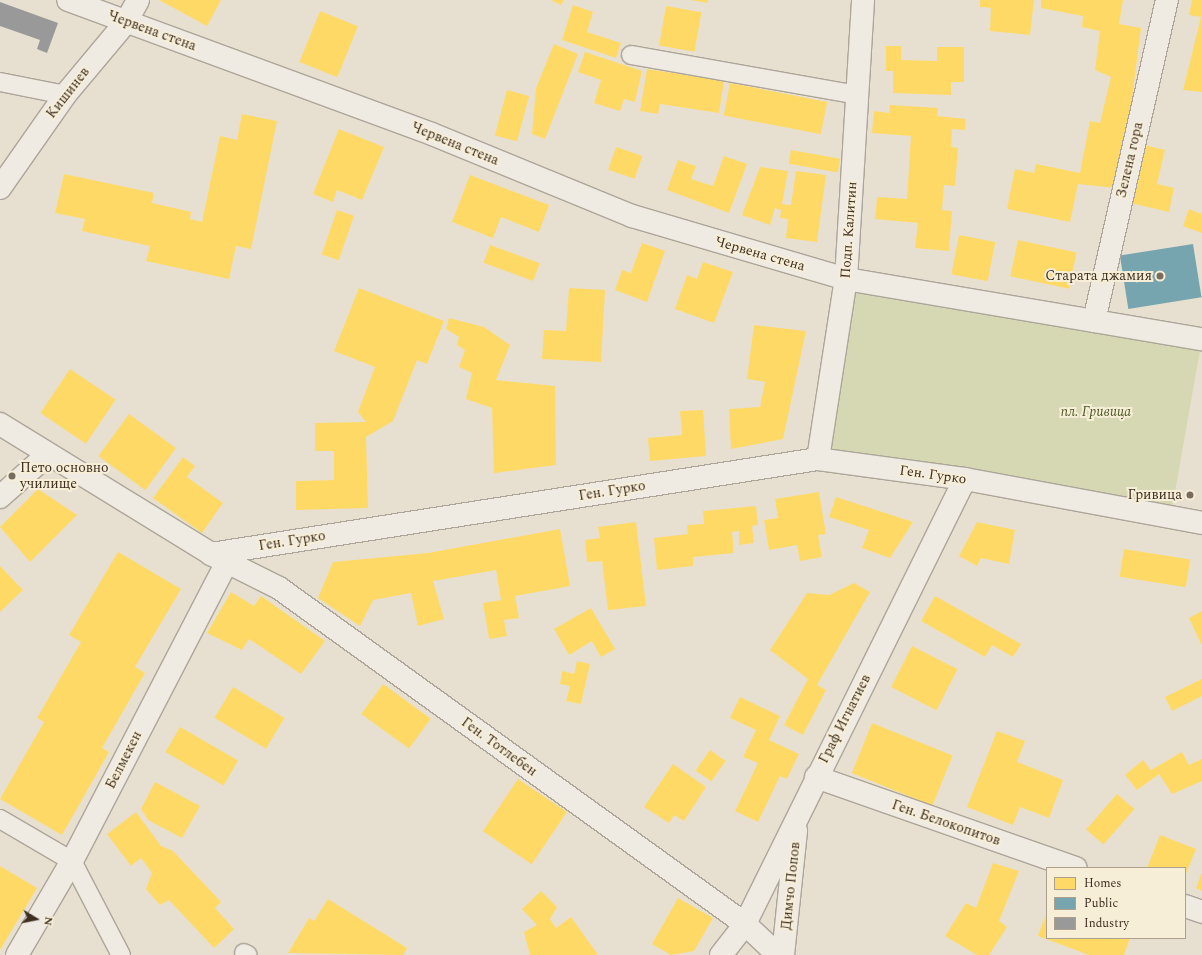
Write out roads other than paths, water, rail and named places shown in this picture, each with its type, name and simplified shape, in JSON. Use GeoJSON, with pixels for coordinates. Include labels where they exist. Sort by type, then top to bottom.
{"type":"FeatureCollection","features":[{"type":"Feature","properties":{"kind":"street","name":"Червена стена"},"geometry":{"type":"LineString","coordinates":[[68,0],[432,134],[632,216],[846,279],[1202,339]]}},
{"type":"Feature","properties":{"kind":"street","name":"Кишинев"},"geometry":{"type":"LineString","coordinates":[[0,188],[65,94],[126,22],[138,0]]}},
{"type":"Feature","properties":{"kind":"street","name":"Подп. Калитин"},"geometry":{"type":"LineString","coordinates":[[818,459],[846,279],[863,0]]}},
{"type":"Feature","properties":{"kind":"street","name":"Зелена гора"},"geometry":{"type":"LineString","coordinates":[[1094,321],[1167,0]]}},
{"type":"Feature","properties":{"kind":"street"},"geometry":{"type":"LineString","coordinates":[[0,424],[47,455],[219,558]]}},
{"type":"Feature","properties":{"kind":"street"},"geometry":{"type":"LineString","coordinates":[[0,497],[47,455]]}},
{"type":"Feature","properties":{"kind":"street","name":"Ген. Гурко"},"geometry":{"type":"LineString","coordinates":[[219,558],[818,459],[965,480],[1202,523]]}},
{"type":"Feature","properties":{"kind":"street","name":"Граф Игнатиев"},"geometry":{"type":"LineString","coordinates":[[721,955],[745,924],[816,777],[965,480]]}},
{"type":"Feature","properties":{"kind":"street","name":"Белмекен"},"geometry":{"type":"LineString","coordinates":[[17,955],[72,861],[219,558]]}},
{"type":"Feature","properties":{"kind":"street","name":"Ген. Тотлебен"},"geometry":{"type":"LineString","coordinates":[[219,558],[279,588],[745,924],[778,955]]}},
{"type":"Feature","properties":{"kind":"street","name":"Ген. Белокопитов"},"geometry":{"type":"LineString","coordinates":[[816,777],[1073,867]]}},
{"type":"Feature","properties":{"kind":"street","name":"Димчо Попов"},"geometry":{"type":"LineString","coordinates":[[783,955],[798,816]]}},
{"type":"Feature","properties":{"kind":"street"},"geometry":{"type":"LineString","coordinates":[[1186,906],[1202,912]]}},
{"type":"Feature","properties":{"kind":"lane"},"geometry":{"type":"LineString","coordinates":[[631,55],[858,95]]}},
{"type":"Feature","properties":{"kind":"lane"},"geometry":{"type":"LineString","coordinates":[[0,82],[65,94]]}},
{"type":"Feature","properties":{"kind":"lane"},"geometry":{"type":"LineString","coordinates":[[0,820],[72,861],[120,955]]}},
{"type":"Feature","properties":{"kind":"place","name":"Старата джамия"},"geometry":{"type":"Point","coordinates":[1160,276]}},
{"type":"Feature","properties":{"kind":"place","name":"Пето основно училище"},"geometry":{"type":"Point","coordinates":[12,476]}},
{"type":"Feature","properties":{"kind":"place","name":"Гривица"},"geometry":{"type":"Point","coordinates":[1190,495]}},
{"type":"Feature","properties":{"kind":"park label","name":"пл. Гривица"},"geometry":{"type":"Point","coordinates":[1096,412]}}]}
